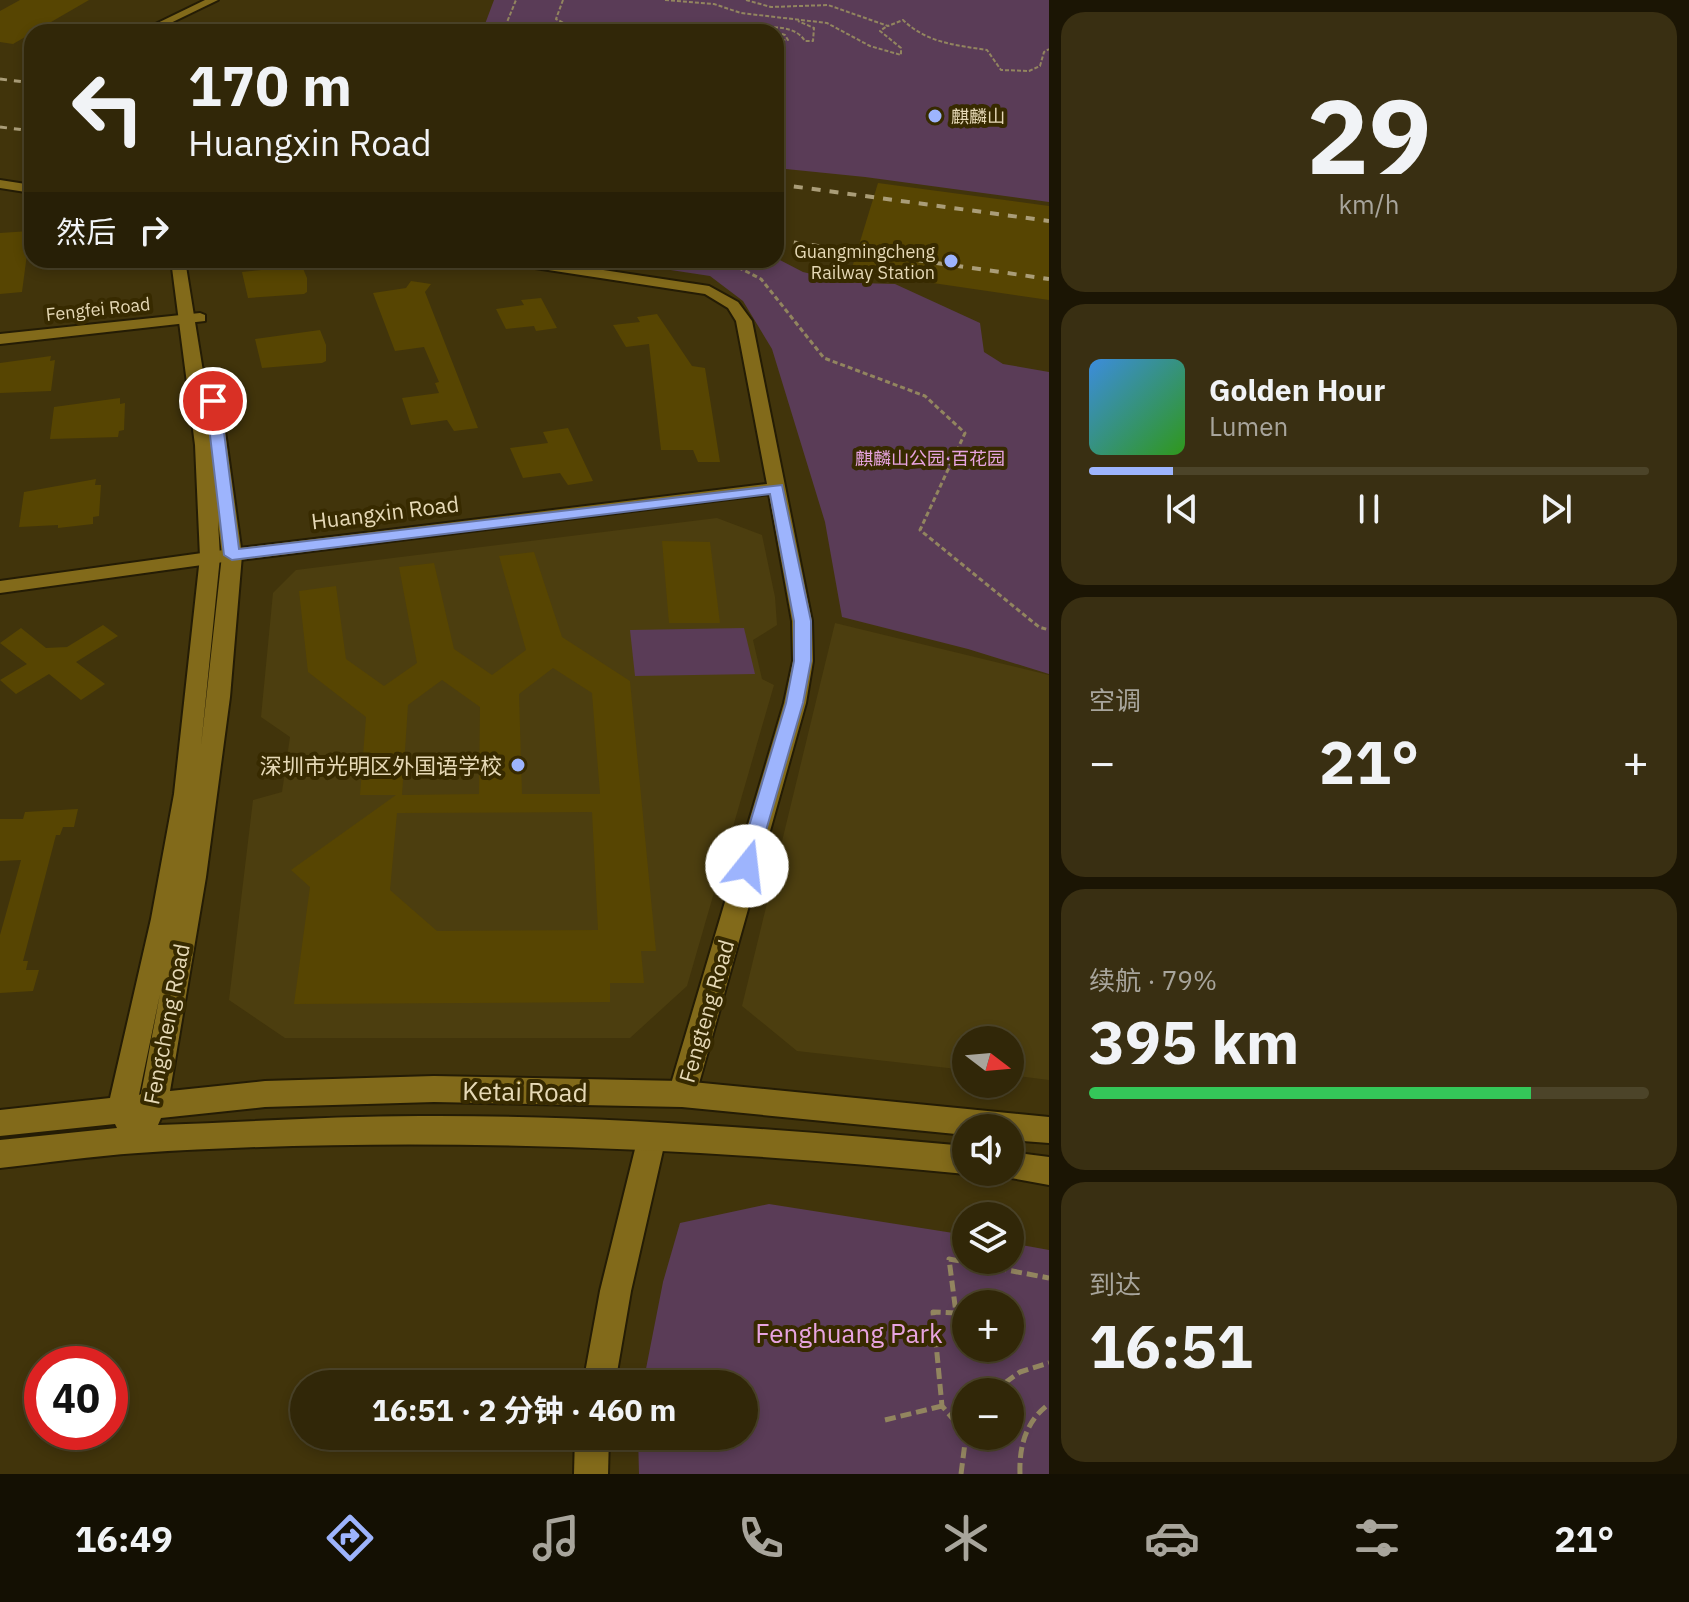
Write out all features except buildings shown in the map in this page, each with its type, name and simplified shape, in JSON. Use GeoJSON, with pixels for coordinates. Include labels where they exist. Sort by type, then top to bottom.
{"type":"FeatureCollection","features":[{"type":"Feature","properties":{"kind":"main road"},"geometry":{"type":"LineString","coordinates":[[161,24],[213,0]]}},
{"type":"Feature","properties":{"kind":"main road"},"geometry":{"type":"LineString","coordinates":[[0,184],[24,188]]}},
{"type":"Feature","properties":{"kind":"main road","name":"Fengcheng Road"},"geometry":{"type":"LineString","coordinates":[[180,268],[194,318]]}},
{"type":"Feature","properties":{"kind":"main road","name":"Fengcheng Road"},"geometry":{"type":"LineString","coordinates":[[137,1139],[153,1106],[196,862],[219,697],[221,556],[210,524],[191,268]]}},
{"type":"Feature","properties":{"kind":"main road","name":"Fengteng Road"},"geometry":{"type":"LineString","coordinates":[[562,268],[709,290],[733,305],[744,321],[802,621],[800,682],[682,1094]]}},
{"type":"Feature","properties":{"kind":"main road","name":"Fengfei Road"},"geometry":{"type":"LineString","coordinates":[[0,339],[194,318]]}},
{"type":"Feature","properties":{"kind":"main road","name":"Huangxin Road"},"geometry":{"type":"LineString","coordinates":[[0,587],[221,556],[777,488]]}},
{"type":"Feature","properties":{"kind":"main road","name":"Fengcheng Road"},"geometry":{"type":"LineString","coordinates":[[137,1139],[122,1109],[163,919],[221,556]]}},
{"type":"Feature","properties":{"kind":"main road","name":"Ketai Road"},"geometry":{"type":"LineString","coordinates":[[0,1123],[265,1094],[434,1089],[682,1094],[1049,1130]]}},
{"type":"Feature","properties":{"kind":"main road","name":"Ketai Road"},"geometry":{"type":"LineString","coordinates":[[0,1154],[137,1139],[436,1129],[820,1146],[952,1159]]}},
{"type":"Feature","properties":{"kind":"main road"},"geometry":{"type":"LineString","coordinates":[[601,1370],[626,1235],[652,1137]]}},
{"type":"Feature","properties":{"kind":"main road"},"geometry":{"type":"LineString","coordinates":[[1024,1168],[1049,1171]]}},
{"type":"Feature","properties":{"kind":"main road"},"geometry":{"type":"LineString","coordinates":[[591,1474],[592,1450]]}},
{"type":"Feature","properties":{"kind":"path"},"geometry":{"type":"LineString","coordinates":[[506,24],[516,0]]}},
{"type":"Feature","properties":{"kind":"path"},"geometry":{"type":"LineString","coordinates":[[561,24],[556,19],[563,0]]}},
{"type":"Feature","properties":{"kind":"path"},"geometry":{"type":"LineString","coordinates":[[665,0],[714,4],[741,13],[827,23],[870,46],[901,55],[901,48],[880,31],[903,20],[916,32],[935,41],[987,50],[1001,70],[1029,71],[1040,66],[1044,52],[1049,49]]}},
{"type":"Feature","properties":{"kind":"path"},"geometry":{"type":"LineString","coordinates":[[746,0],[771,7],[828,5],[888,26]]}},
{"type":"Feature","properties":{"kind":"path"},"geometry":{"type":"LineString","coordinates":[[784,28],[803,36],[805,41],[813,41],[814,28],[792,19]]}},
{"type":"Feature","properties":{"kind":"path"},"geometry":{"type":"LineString","coordinates":[[740,268],[761,279],[824,358],[925,396],[965,433],[920,530],[1039,627],[1049,630]]}},
{"type":"Feature","properties":{"kind":"path"},"geometry":{"type":"LineString","coordinates":[[952,1259],[949,1259],[956,1313],[933,1312],[942,1406],[952,1418]]}},
{"type":"Feature","properties":{"kind":"path"},"geometry":{"type":"LineString","coordinates":[[1024,1272],[1049,1278]]}},
{"type":"Feature","properties":{"kind":"path"},"geometry":{"type":"LineString","coordinates":[[1012,1378],[1020,1372],[1049,1363]]}},
{"type":"Feature","properties":{"kind":"path"},"geometry":{"type":"LineString","coordinates":[[1020,1474],[1023,1435],[1043,1407],[1049,1404]]}},
{"type":"Feature","properties":{"kind":"path"},"geometry":{"type":"LineString","coordinates":[[885,1420],[942,1406]]}},
{"type":"Feature","properties":{"kind":"path"},"geometry":{"type":"LineString","coordinates":[[961,1474],[964,1450]]}},
{"type":"Feature","properties":{"kind":"shaded area","name":"深圳市光明区外国语学校"},"geometry":{"type":"Polygon","coordinates":[[[717,518],[762,535],[775,597],[777,625],[753,640],[762,679],[774,685],[687,986],[630,1038],[285,1038],[229,1000],[253,800],[282,792],[290,737],[261,717],[273,593],[296,570],[717,518]]]}},
{"type":"Feature","properties":{"kind":"shaded area"},"geometry":{"type":"Polygon","coordinates":[[[835,623],[1049,675],[1049,1080],[1024,1077],[1024,1026],[952,1026],[952,1068],[797,1051],[742,1006],[835,623]]]}},
{"type":"Feature","properties":{"kind":"green space"},"geometry":{"type":"Polygon","coordinates":[[[494,0],[1049,0],[1049,202],[784,169],[784,24],[485,24],[494,0]]]}},
{"type":"Feature","properties":{"kind":"green space","name":"麒麟山公园·百花园"},"geometry":{"type":"Polygon","coordinates":[[[784,262],[803,272],[824,277],[825,282],[895,284],[980,323],[984,352],[1003,364],[1049,372],[1049,674],[968,649],[842,617],[825,522],[772,349],[743,301],[710,276],[658,268],[784,268],[784,262]]]}},
{"type":"Feature","properties":{"kind":"green space"},"geometry":{"type":"Polygon","coordinates":[[[744,628],[755,674],[635,676],[630,630],[744,628]]]}},
{"type":"Feature","properties":{"kind":"green space","name":"Fenghuang Park"},"geometry":{"type":"Polygon","coordinates":[[[769,1204],[952,1233],[952,1274],[1024,1274],[1024,1246],[1049,1250],[1049,1474],[639,1474],[638,1450],[758,1450],[758,1370],[646,1370],[663,1282],[680,1223],[769,1204]]]}},
{"type":"Feature","properties":{"kind":"railway"},"geometry":{"type":"LineString","coordinates":[[0,79],[24,82]]}},
{"type":"Feature","properties":{"kind":"railway"},"geometry":{"type":"LineString","coordinates":[[0,127],[24,130]]}},
{"type":"Feature","properties":{"kind":"railway"},"geometry":{"type":"LineString","coordinates":[[784,185],[1049,221]]}},
{"type":"Feature","properties":{"kind":"railway"},"geometry":{"type":"LineString","coordinates":[[784,241],[1049,279]]}},
{"type":"Feature","properties":{"kind":"place","name":"麒麟山"},"geometry":{"type":"Point","coordinates":[935,116]}},
{"type":"Feature","properties":{"kind":"place","name":"Guangmingcheng Railway Station"},"geometry":{"type":"Point","coordinates":[951,261]}},
{"type":"Feature","properties":{"kind":"place","name":"深圳市光明区外国语学校"},"geometry":{"type":"Point","coordinates":[518,765]}},
{"type":"Feature","properties":{"kind":"route"},"geometry":{"type":"LineString","coordinates":[[213,401],[232,555],[777,488],[802,621],[803,661],[795,703],[747,866]]}}]}
